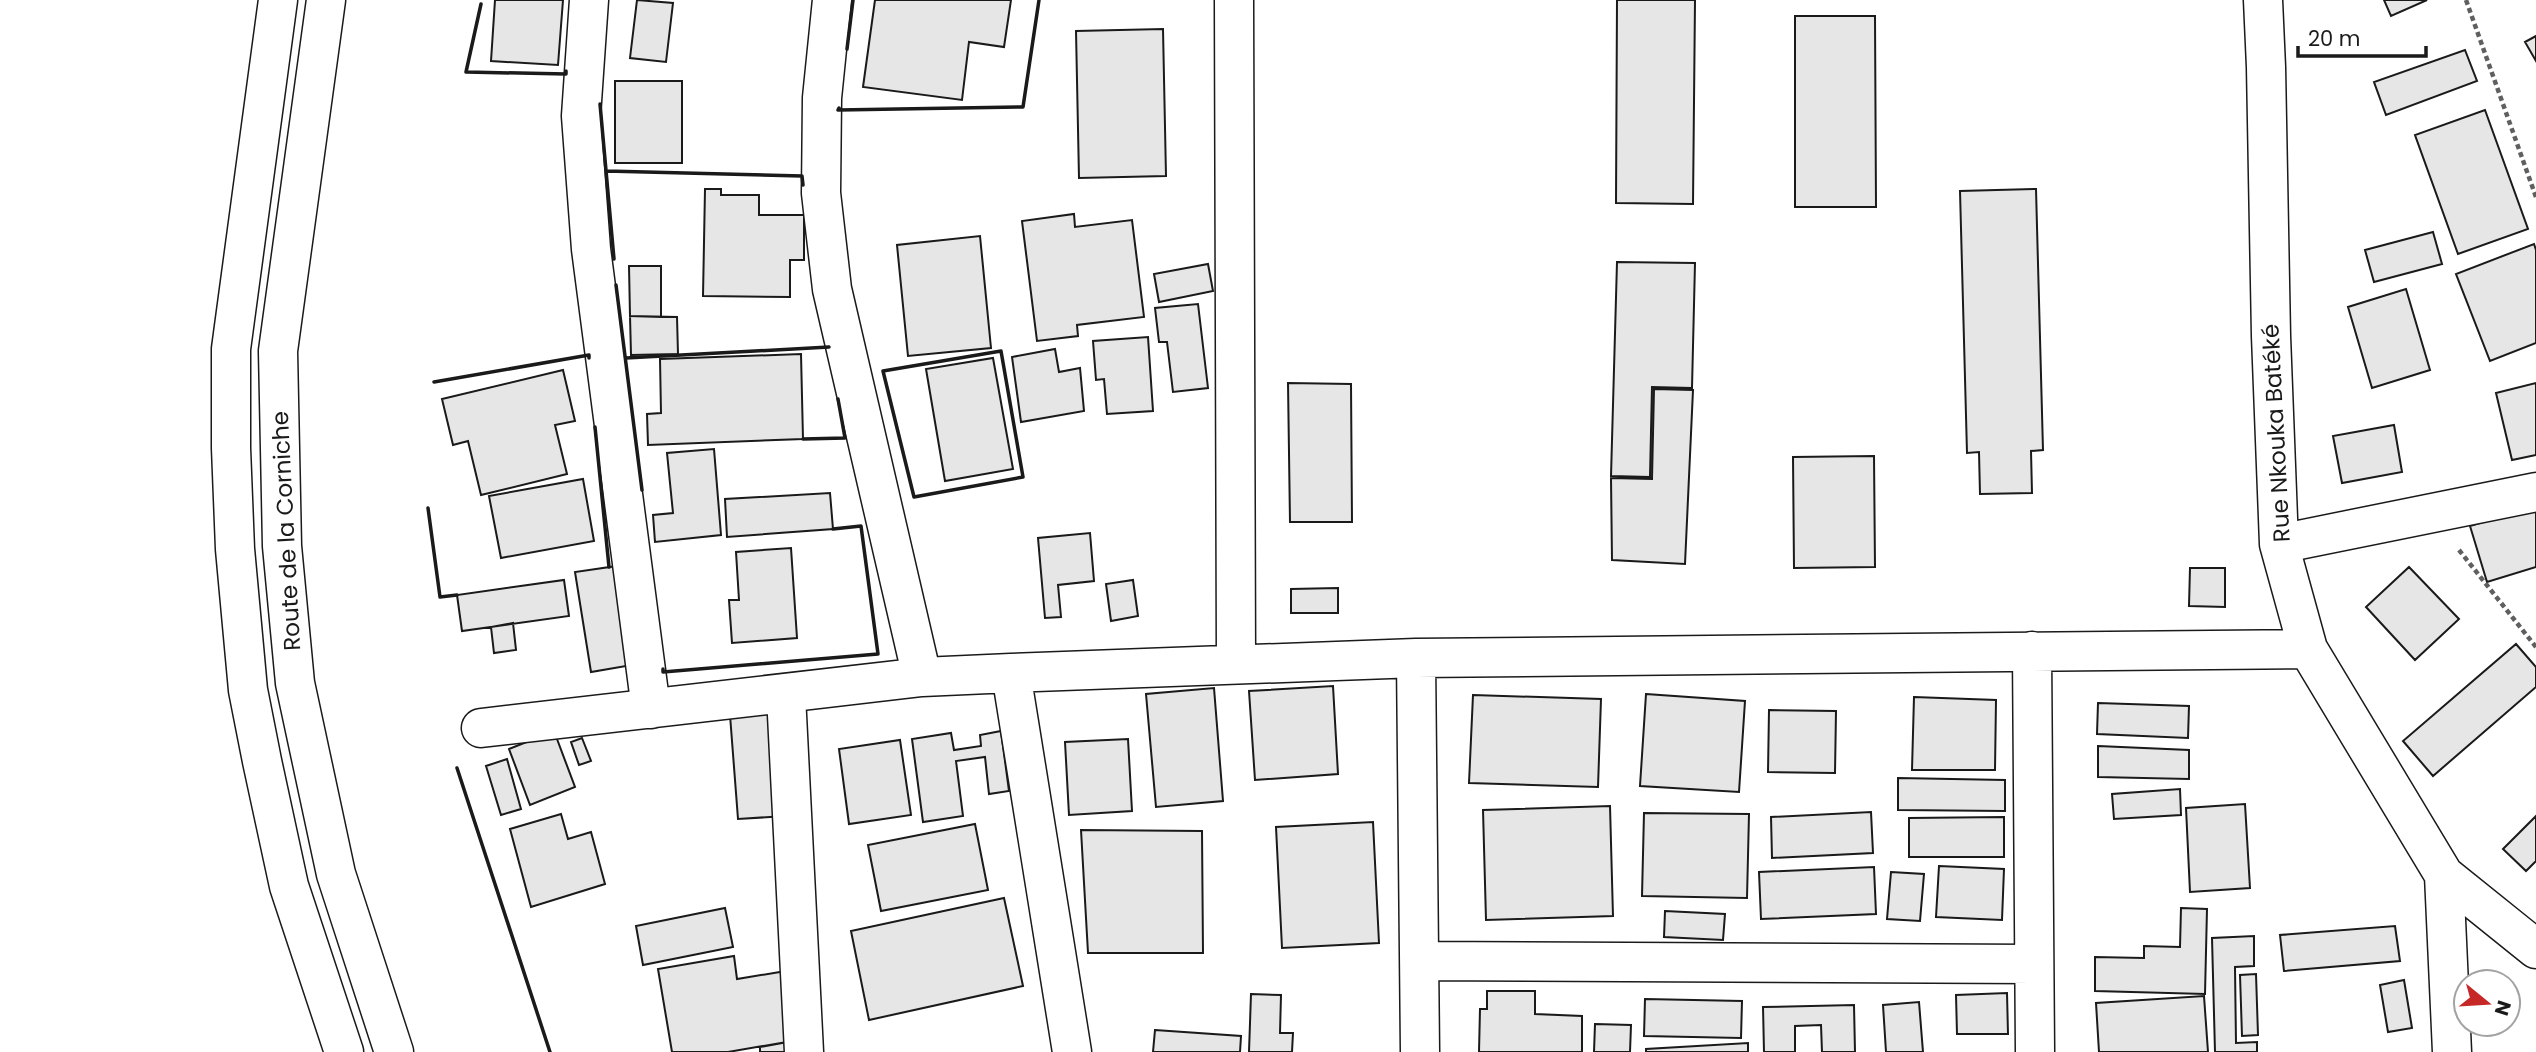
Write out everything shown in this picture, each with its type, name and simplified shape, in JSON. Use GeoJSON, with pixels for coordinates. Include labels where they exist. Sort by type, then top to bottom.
{"type":"FeatureCollection","features":[{"type":"Feature","properties":{"kind":"street"},"geometry":{"type":"LineString","coordinates":[[278,0],[231,349],[235,550],[248,690],[289,886],[344,1052]]}},
{"type":"Feature","properties":{"kind":"street","name":"Route de la Corniche"},"geometry":{"type":"LineString","coordinates":[[326,0],[278,351],[282,546],[295,683],[336,874],[394,1052]]}},
{"type":"Feature","properties":{"kind":"street"},"geometry":{"type":"LineString","coordinates":[[589,0],[581,116],[592,249],[651,709]]}},
{"type":"Feature","properties":{"kind":"street"},"geometry":{"type":"LineString","coordinates":[[832,0],[822,98],[821,193],[832,289],[922,677]]}},
{"type":"Feature","properties":{"kind":"street"},"geometry":{"type":"LineString","coordinates":[[1234,0],[1236,664]]}},
{"type":"Feature","properties":{"kind":"street","name":"Rue Nkouka Batéké"},"geometry":{"type":"LineString","coordinates":[[2263,0],[2270,336],[2279,544],[2308,649],[2444,874],[2536,949]]}},
{"type":"Feature","properties":{"kind":"street"},"geometry":{"type":"LineString","coordinates":[[2279,544],[2536,492]]}},
{"type":"Feature","properties":{"kind":"street"},"geometry":{"type":"LineString","coordinates":[[481,729],[922,677],[1011,673],[1416,659],[2308,649]]}},
{"type":"Feature","properties":{"kind":"street"},"geometry":{"type":"LineString","coordinates":[[2032,651],[2035,1052]]}},
{"type":"Feature","properties":{"kind":"street"},"geometry":{"type":"LineString","coordinates":[[1416,659],[1420,1052]]}},
{"type":"Feature","properties":{"kind":"street"},"geometry":{"type":"LineString","coordinates":[[1011,673],[1072,1052]]}},
{"type":"Feature","properties":{"kind":"street"},"geometry":{"type":"LineString","coordinates":[[786,695],[804,1052]]}},
{"type":"Feature","properties":{"kind":"street"},"geometry":{"type":"LineString","coordinates":[[2444,874],[2452,1052]]}},
{"type":"Feature","properties":{"kind":"street"},"geometry":{"type":"LineString","coordinates":[[1420,961],[2033,964]]}},
{"type":"Feature","properties":{"kind":"path"},"geometry":{"type":"LineString","coordinates":[[2466,0],[2536,197]]}},
{"type":"Feature","properties":{"kind":"path"},"geometry":{"type":"LineString","coordinates":[[2430,513],[2536,647]]}},
{"type":"Feature","properties":{"kind":"building"},"geometry":{"type":"Polygon","coordinates":[[[495,0],[563,0],[558,65],[491,61],[495,0]]]}},
{"type":"Feature","properties":{"kind":"building"},"geometry":{"type":"Polygon","coordinates":[[[637,0],[673,3],[666,62],[630,58],[637,0]]]}},
{"type":"Feature","properties":{"kind":"building"},"geometry":{"type":"Polygon","coordinates":[[[875,0],[1011,0],[1004,47],[969,42],[962,100],[863,87],[875,0]]]}},
{"type":"Feature","properties":{"kind":"building"},"geometry":{"type":"Polygon","coordinates":[[[1617,0],[1695,0],[1693,204],[1616,203],[1617,0]]]}},
{"type":"Feature","properties":{"kind":"building"},"geometry":{"type":"Polygon","coordinates":[[[2384,0],[2427,0],[2391,16],[2384,0]]]}},
{"type":"Feature","properties":{"kind":"building"},"geometry":{"type":"Polygon","coordinates":[[[1795,16],[1875,16],[1876,207],[1795,207],[1795,16]]]}},
{"type":"Feature","properties":{"kind":"building"},"geometry":{"type":"Polygon","coordinates":[[[1163,29],[1166,176],[1079,178],[1076,31],[1163,29]]]}},
{"type":"Feature","properties":{"kind":"building"},"geometry":{"type":"Polygon","coordinates":[[[2536,36],[2536,61],[2525,42],[2536,36]]]}},
{"type":"Feature","properties":{"kind":"building"},"geometry":{"type":"Polygon","coordinates":[[[2465,50],[2477,81],[2386,115],[2374,82],[2465,50]]]}},
{"type":"Feature","properties":{"kind":"building"},"geometry":{"type":"Polygon","coordinates":[[[615,81],[682,81],[682,163],[615,163],[615,81]]]}},
{"type":"Feature","properties":{"kind":"building"},"geometry":{"type":"Polygon","coordinates":[[[2485,110],[2528,229],[2458,254],[2415,135],[2485,110]]]}},
{"type":"Feature","properties":{"kind":"building"},"geometry":{"type":"Polygon","coordinates":[[[705,189],[721,189],[721,195],[759,195],[759,215],[804,215],[804,260],[790,260],[790,297],[703,296],[705,189]]]}},
{"type":"Feature","properties":{"kind":"building"},"geometry":{"type":"Polygon","coordinates":[[[2036,189],[2043,450],[2031,451],[2032,493],[1980,494],[1979,452],[1967,453],[1960,191],[2036,189]]]}},
{"type":"Feature","properties":{"kind":"building"},"geometry":{"type":"Polygon","coordinates":[[[1074,214],[1075,227],[1132,220],[1144,317],[1077,325],[1078,336],[1037,341],[1022,221],[1074,214]]]}},
{"type":"Feature","properties":{"kind":"building"},"geometry":{"type":"Polygon","coordinates":[[[2433,232],[2442,264],[2374,282],[2365,250],[2433,232]]]}},
{"type":"Feature","properties":{"kind":"building"},"geometry":{"type":"Polygon","coordinates":[[[980,236],[991,348],[908,356],[897,245],[980,236]]]}},
{"type":"Feature","properties":{"kind":"building"},"geometry":{"type":"Polygon","coordinates":[[[2534,244],[2536,343],[2490,361],[2456,274],[2534,244]]]}},
{"type":"Feature","properties":{"kind":"building"},"geometry":{"type":"Polygon","coordinates":[[[1617,262],[1695,263],[1692,388],[1652,387],[1650,477],[1611,476],[1617,262]]]}},
{"type":"Feature","properties":{"kind":"building"},"geometry":{"type":"Polygon","coordinates":[[[1208,264],[1213,291],[1159,302],[1154,274],[1208,264]]]}},
{"type":"Feature","properties":{"kind":"building"},"geometry":{"type":"Polygon","coordinates":[[[629,266],[661,266],[661,317],[630,316],[629,266]]]}},
{"type":"Feature","properties":{"kind":"building"},"geometry":{"type":"Polygon","coordinates":[[[2406,289],[2430,370],[2372,388],[2348,307],[2406,289]]]}},
{"type":"Feature","properties":{"kind":"building"},"geometry":{"type":"Polygon","coordinates":[[[1198,304],[1208,388],[1173,392],[1167,342],[1159,342],[1155,308],[1198,304]]]}},
{"type":"Feature","properties":{"kind":"building"},"geometry":{"type":"Polygon","coordinates":[[[630,316],[677,317],[678,354],[631,355],[630,316]]]}},
{"type":"Feature","properties":{"kind":"building"},"geometry":{"type":"Polygon","coordinates":[[[1148,337],[1153,411],[1107,414],[1104,379],[1096,380],[1093,341],[1148,337]]]}},
{"type":"Feature","properties":{"kind":"building"},"geometry":{"type":"Polygon","coordinates":[[[1055,349],[1059,372],[1080,368],[1084,411],[1021,422],[1012,357],[1055,349]]]}},
{"type":"Feature","properties":{"kind":"building"},"geometry":{"type":"Polygon","coordinates":[[[801,354],[803,439],[648,445],[647,414],[661,413],[660,359],[801,354]]]}},
{"type":"Feature","properties":{"kind":"building"},"geometry":{"type":"Polygon","coordinates":[[[993,358],[1013,469],[945,481],[926,369],[993,358]]]}},
{"type":"Feature","properties":{"kind":"building"},"geometry":{"type":"Polygon","coordinates":[[[563,370],[575,421],[555,425],[567,474],[481,495],[468,441],[453,445],[442,399],[563,370]]]}},
{"type":"Feature","properties":{"kind":"building"},"geometry":{"type":"Polygon","coordinates":[[[1288,383],[1351,384],[1352,522],[1290,522],[1288,383]]]}},
{"type":"Feature","properties":{"kind":"building"},"geometry":{"type":"Polygon","coordinates":[[[2536,383],[2536,455],[2512,460],[2496,393],[2536,383]]]}},
{"type":"Feature","properties":{"kind":"building"},"geometry":{"type":"Polygon","coordinates":[[[1654,389],[1693,390],[1685,564],[1612,560],[1611,478],[1652,479],[1654,389]]]}},
{"type":"Feature","properties":{"kind":"building"},"geometry":{"type":"Polygon","coordinates":[[[2394,425],[2402,472],[2342,483],[2333,436],[2394,425]]]}},
{"type":"Feature","properties":{"kind":"building"},"geometry":{"type":"Polygon","coordinates":[[[714,449],[721,535],[655,542],[653,515],[673,513],[667,453],[714,449]]]}},
{"type":"Feature","properties":{"kind":"building"},"geometry":{"type":"Polygon","coordinates":[[[1874,456],[1875,567],[1794,568],[1793,457],[1874,456]]]}},
{"type":"Feature","properties":{"kind":"building"},"geometry":{"type":"Polygon","coordinates":[[[583,479],[594,541],[501,558],[489,496],[583,479]]]}},
{"type":"Feature","properties":{"kind":"building"},"geometry":{"type":"Polygon","coordinates":[[[830,493],[833,529],[727,537],[725,499],[830,493]]]}},
{"type":"Feature","properties":{"kind":"building"},"geometry":{"type":"Polygon","coordinates":[[[2536,506],[2536,567],[2487,582],[2470,526],[2536,506]]]}},
{"type":"Feature","properties":{"kind":"building"},"geometry":{"type":"Polygon","coordinates":[[[1090,533],[1094,581],[1058,585],[1061,617],[1045,618],[1038,538],[1090,533]]]}},
{"type":"Feature","properties":{"kind":"building"},"geometry":{"type":"Polygon","coordinates":[[[791,548],[797,638],[732,643],[729,600],[739,600],[736,552],[791,548]]]}},
{"type":"Feature","properties":{"kind":"building"},"geometry":{"type":"Polygon","coordinates":[[[617,566],[632,665],[591,672],[575,572],[617,566]]]}},
{"type":"Feature","properties":{"kind":"building"},"geometry":{"type":"Polygon","coordinates":[[[2409,567],[2459,619],[2415,660],[2366,607],[2409,567]]]}},
{"type":"Feature","properties":{"kind":"building"},"geometry":{"type":"Polygon","coordinates":[[[2190,568],[2225,568],[2225,607],[2189,606],[2190,568]]]}},
{"type":"Feature","properties":{"kind":"building"},"geometry":{"type":"Polygon","coordinates":[[[564,580],[569,616],[462,631],[457,595],[564,580]]]}},
{"type":"Feature","properties":{"kind":"building"},"geometry":{"type":"Polygon","coordinates":[[[1133,580],[1138,616],[1111,621],[1106,584],[1133,580]]]}},
{"type":"Feature","properties":{"kind":"building"},"geometry":{"type":"Polygon","coordinates":[[[1338,588],[1338,613],[1291,613],[1291,589],[1338,588]]]}},
{"type":"Feature","properties":{"kind":"building"},"geometry":{"type":"Polygon","coordinates":[[[513,623],[516,650],[494,653],[491,627],[513,623]]]}},
{"type":"Feature","properties":{"kind":"building"},"geometry":{"type":"Polygon","coordinates":[[[2516,644],[2536,667],[2536,687],[2433,776],[2403,741],[2516,644]]]}},
{"type":"Feature","properties":{"kind":"building"},"geometry":{"type":"Polygon","coordinates":[[[1333,686],[1338,774],[1255,780],[1249,691],[1333,686]]]}},
{"type":"Feature","properties":{"kind":"building"},"geometry":{"type":"Polygon","coordinates":[[[1214,688],[1223,801],[1156,807],[1146,694],[1214,688]]]}},
{"type":"Feature","properties":{"kind":"building"},"geometry":{"type":"Polygon","coordinates":[[[1646,694],[1745,701],[1739,792],[1640,786],[1646,694]]]}},
{"type":"Feature","properties":{"kind":"building"},"geometry":{"type":"Polygon","coordinates":[[[1473,695],[1601,699],[1598,787],[1469,783],[1473,695]]]}},
{"type":"Feature","properties":{"kind":"building"},"geometry":{"type":"Polygon","coordinates":[[[1914,697],[1996,700],[1995,770],[1912,770],[1914,697]]]}},
{"type":"Feature","properties":{"kind":"building"},"geometry":{"type":"Polygon","coordinates":[[[2098,703],[2189,706],[2188,738],[2097,734],[2098,703]]]}},
{"type":"Feature","properties":{"kind":"building"},"geometry":{"type":"Polygon","coordinates":[[[1769,710],[1836,711],[1835,773],[1768,772],[1769,710]]]}},
{"type":"Feature","properties":{"kind":"building"},"geometry":{"type":"Polygon","coordinates":[[[778,711],[786,816],[738,819],[730,715],[778,711]]]}},
{"type":"Feature","properties":{"kind":"building"},"geometry":{"type":"Polygon","coordinates":[[[554,731],[575,787],[530,805],[509,749],[554,731]]]}},
{"type":"Feature","properties":{"kind":"building"},"geometry":{"type":"Polygon","coordinates":[[[1001,731],[1009,791],[989,794],[985,757],[956,761],[963,816],[923,822],[912,739],[951,733],[954,750],[981,746],[980,735],[1001,731]]]}},
{"type":"Feature","properties":{"kind":"building"},"geometry":{"type":"Polygon","coordinates":[[[582,738],[591,761],[579,765],[571,742],[582,738]]]}},
{"type":"Feature","properties":{"kind":"building"},"geometry":{"type":"Polygon","coordinates":[[[1128,739],[1132,811],[1069,815],[1065,742],[1128,739]]]}},
{"type":"Feature","properties":{"kind":"building"},"geometry":{"type":"Polygon","coordinates":[[[900,740],[911,815],[849,824],[839,749],[900,740]]]}},
{"type":"Feature","properties":{"kind":"building"},"geometry":{"type":"Polygon","coordinates":[[[2098,746],[2189,750],[2189,779],[2098,777],[2098,746]]]}},
{"type":"Feature","properties":{"kind":"building"},"geometry":{"type":"Polygon","coordinates":[[[507,759],[521,809],[501,815],[486,766],[507,759]]]}},
{"type":"Feature","properties":{"kind":"building"},"geometry":{"type":"Polygon","coordinates":[[[1898,778],[2005,780],[2005,811],[1898,810],[1898,778]]]}},
{"type":"Feature","properties":{"kind":"building"},"geometry":{"type":"Polygon","coordinates":[[[2180,789],[2181,815],[2114,819],[2112,794],[2180,789]]]}},
{"type":"Feature","properties":{"kind":"building"},"geometry":{"type":"Polygon","coordinates":[[[2245,804],[2250,888],[2190,892],[2186,808],[2245,804]]]}},
{"type":"Feature","properties":{"kind":"building"},"geometry":{"type":"Polygon","coordinates":[[[1610,806],[1613,916],[1486,920],[1483,810],[1610,806]]]}},
{"type":"Feature","properties":{"kind":"building"},"geometry":{"type":"Polygon","coordinates":[[[1871,812],[1873,853],[1772,858],[1771,817],[1871,812]]]}},
{"type":"Feature","properties":{"kind":"building"},"geometry":{"type":"Polygon","coordinates":[[[1644,813],[1749,814],[1747,898],[1642,896],[1644,813]]]}},
{"type":"Feature","properties":{"kind":"building"},"geometry":{"type":"Polygon","coordinates":[[[561,814],[568,839],[591,832],[605,884],[531,907],[510,829],[561,814]]]}},
{"type":"Feature","properties":{"kind":"building"},"geometry":{"type":"Polygon","coordinates":[[[2536,816],[2536,861],[2526,871],[2503,849],[2536,816]]]}},
{"type":"Feature","properties":{"kind":"building"},"geometry":{"type":"Polygon","coordinates":[[[2004,817],[2004,857],[1909,857],[1909,818],[2004,817]]]}},
{"type":"Feature","properties":{"kind":"building"},"geometry":{"type":"Polygon","coordinates":[[[1373,822],[1379,943],[1282,948],[1276,827],[1373,822]]]}},
{"type":"Feature","properties":{"kind":"building"},"geometry":{"type":"Polygon","coordinates":[[[975,824],[988,890],[881,911],[868,845],[975,824]]]}},
{"type":"Feature","properties":{"kind":"building"},"geometry":{"type":"Polygon","coordinates":[[[1081,830],[1202,831],[1203,953],[1088,953],[1081,830]]]}},
{"type":"Feature","properties":{"kind":"building"},"geometry":{"type":"Polygon","coordinates":[[[1939,866],[2004,869],[2002,920],[1936,917],[1939,866]]]}},
{"type":"Feature","properties":{"kind":"building"},"geometry":{"type":"Polygon","coordinates":[[[1874,867],[1876,914],[1761,919],[1759,872],[1874,867]]]}},
{"type":"Feature","properties":{"kind":"building"},"geometry":{"type":"Polygon","coordinates":[[[1891,872],[1924,874],[1920,921],[1887,919],[1891,872]]]}},
{"type":"Feature","properties":{"kind":"building"},"geometry":{"type":"Polygon","coordinates":[[[1004,898],[1023,986],[869,1020],[851,931],[1004,898]]]}},
{"type":"Feature","properties":{"kind":"building"},"geometry":{"type":"Polygon","coordinates":[[[725,908],[733,947],[643,965],[636,926],[725,908]]]}},
{"type":"Feature","properties":{"kind":"building"},"geometry":{"type":"Polygon","coordinates":[[[2181,908],[2207,909],[2205,994],[2095,991],[2095,957],[2144,958],[2144,946],[2180,947],[2181,908]]]}},
{"type":"Feature","properties":{"kind":"building"},"geometry":{"type":"Polygon","coordinates":[[[1665,911],[1725,914],[1723,940],[1664,937],[1665,911]]]}},
{"type":"Feature","properties":{"kind":"building"},"geometry":{"type":"Polygon","coordinates":[[[2395,926],[2400,961],[2284,971],[2280,935],[2395,926]]]}},
{"type":"Feature","properties":{"kind":"building"},"geometry":{"type":"Polygon","coordinates":[[[2254,936],[2254,966],[2235,967],[2236,1043],[2257,1042],[2257,1052],[2215,1052],[2212,938],[2254,936]]]}},
{"type":"Feature","properties":{"kind":"building"},"geometry":{"type":"Polygon","coordinates":[[[734,956],[737,979],[798,969],[810,1038],[728,1052],[672,1052],[658,969],[734,956]]]}},
{"type":"Feature","properties":{"kind":"building"},"geometry":{"type":"Polygon","coordinates":[[[2256,974],[2258,1035],[2242,1036],[2240,975],[2256,974]]]}},
{"type":"Feature","properties":{"kind":"building"},"geometry":{"type":"Polygon","coordinates":[[[2404,980],[2412,1028],[2388,1032],[2380,985],[2404,980]]]}},
{"type":"Feature","properties":{"kind":"building"},"geometry":{"type":"Polygon","coordinates":[[[1487,991],[1535,991],[1535,1014],[1582,1016],[1582,1052],[1479,1052],[1480,1009],[1487,1009],[1487,991]]]}},
{"type":"Feature","properties":{"kind":"building"},"geometry":{"type":"Polygon","coordinates":[[[2007,993],[2008,1034],[1957,1034],[1956,995],[2007,993]]]}},
{"type":"Feature","properties":{"kind":"building"},"geometry":{"type":"Polygon","coordinates":[[[1251,994],[1281,995],[1280,1033],[1293,1033],[1292,1052],[1249,1052],[1251,994]]]}},
{"type":"Feature","properties":{"kind":"building"},"geometry":{"type":"Polygon","coordinates":[[[2204,996],[2208,1052],[2099,1052],[2096,1003],[2204,996]]]}},
{"type":"Feature","properties":{"kind":"building"},"geometry":{"type":"Polygon","coordinates":[[[1645,999],[1742,1001],[1741,1038],[1644,1036],[1645,999]]]}},
{"type":"Feature","properties":{"kind":"building"},"geometry":{"type":"Polygon","coordinates":[[[1919,1002],[1923,1052],[1886,1052],[1883,1005],[1919,1002]]]}},
{"type":"Feature","properties":{"kind":"building"},"geometry":{"type":"Polygon","coordinates":[[[1854,1005],[1855,1052],[1822,1052],[1821,1025],[1795,1026],[1795,1052],[1764,1052],[1763,1007],[1854,1005]]]}},
{"type":"Feature","properties":{"kind":"building"},"geometry":{"type":"Polygon","coordinates":[[[1595,1024],[1631,1025],[1630,1052],[1594,1052],[1595,1024]]]}},
{"type":"Feature","properties":{"kind":"building"},"geometry":{"type":"Polygon","coordinates":[[[1155,1030],[1241,1036],[1240,1052],[1153,1052],[1155,1030]]]}},
{"type":"Feature","properties":{"kind":"building"},"geometry":{"type":"Polygon","coordinates":[[[804,1039],[807,1052],[760,1052],[760,1047],[804,1039]]]}},
{"type":"Feature","properties":{"kind":"building"},"geometry":{"type":"Polygon","coordinates":[[[1748,1043],[1748,1052],[1646,1052],[1646,1049],[1748,1043]]]}},
{"type":"Feature","properties":{"kind":"wall"},"geometry":{"type":"LineString","coordinates":[[847,49],[853,0]]}},
{"type":"Feature","properties":{"kind":"wall"},"geometry":{"type":"LineString","coordinates":[[839,108],[838,110],[1023,107],[1039,0]]}},
{"type":"Feature","properties":{"kind":"wall"},"geometry":{"type":"LineString","coordinates":[[481,4],[466,72],[566,74],[566,71]]}},
{"type":"Feature","properties":{"kind":"wall"},"geometry":{"type":"LineString","coordinates":[[600,104],[614,259]]}},
{"type":"Feature","properties":{"kind":"wall"},"geometry":{"type":"LineString","coordinates":[[606,171],[802,176],[803,185]]}},
{"type":"Feature","properties":{"kind":"wall"},"geometry":{"type":"LineString","coordinates":[[616,285],[642,490]]}},
{"type":"Feature","properties":{"kind":"wall"},"geometry":{"type":"LineString","coordinates":[[626,358],[829,347]]}},
{"type":"Feature","properties":{"kind":"wall"},"geometry":{"type":"LineString","coordinates":[[1001,351],[1023,477],[914,497],[883,371],[1001,351]]}},
{"type":"Feature","properties":{"kind":"wall"},"geometry":{"type":"LineString","coordinates":[[434,382],[589,355],[589,358]]}},
{"type":"Feature","properties":{"kind":"wall"},"geometry":{"type":"LineString","coordinates":[[803,439],[845,438],[838,399]]}},
{"type":"Feature","properties":{"kind":"wall"},"geometry":{"type":"LineString","coordinates":[[595,427],[609,567]]}},
{"type":"Feature","properties":{"kind":"wall"},"geometry":{"type":"LineString","coordinates":[[428,508],[440,597],[457,595]]}},
{"type":"Feature","properties":{"kind":"wall"},"geometry":{"type":"LineString","coordinates":[[663,669],[663,672],[878,654],[861,526],[833,529]]}},
{"type":"Feature","properties":{"kind":"wall"},"geometry":{"type":"LineString","coordinates":[[457,768],[550,1052]]}}]}
